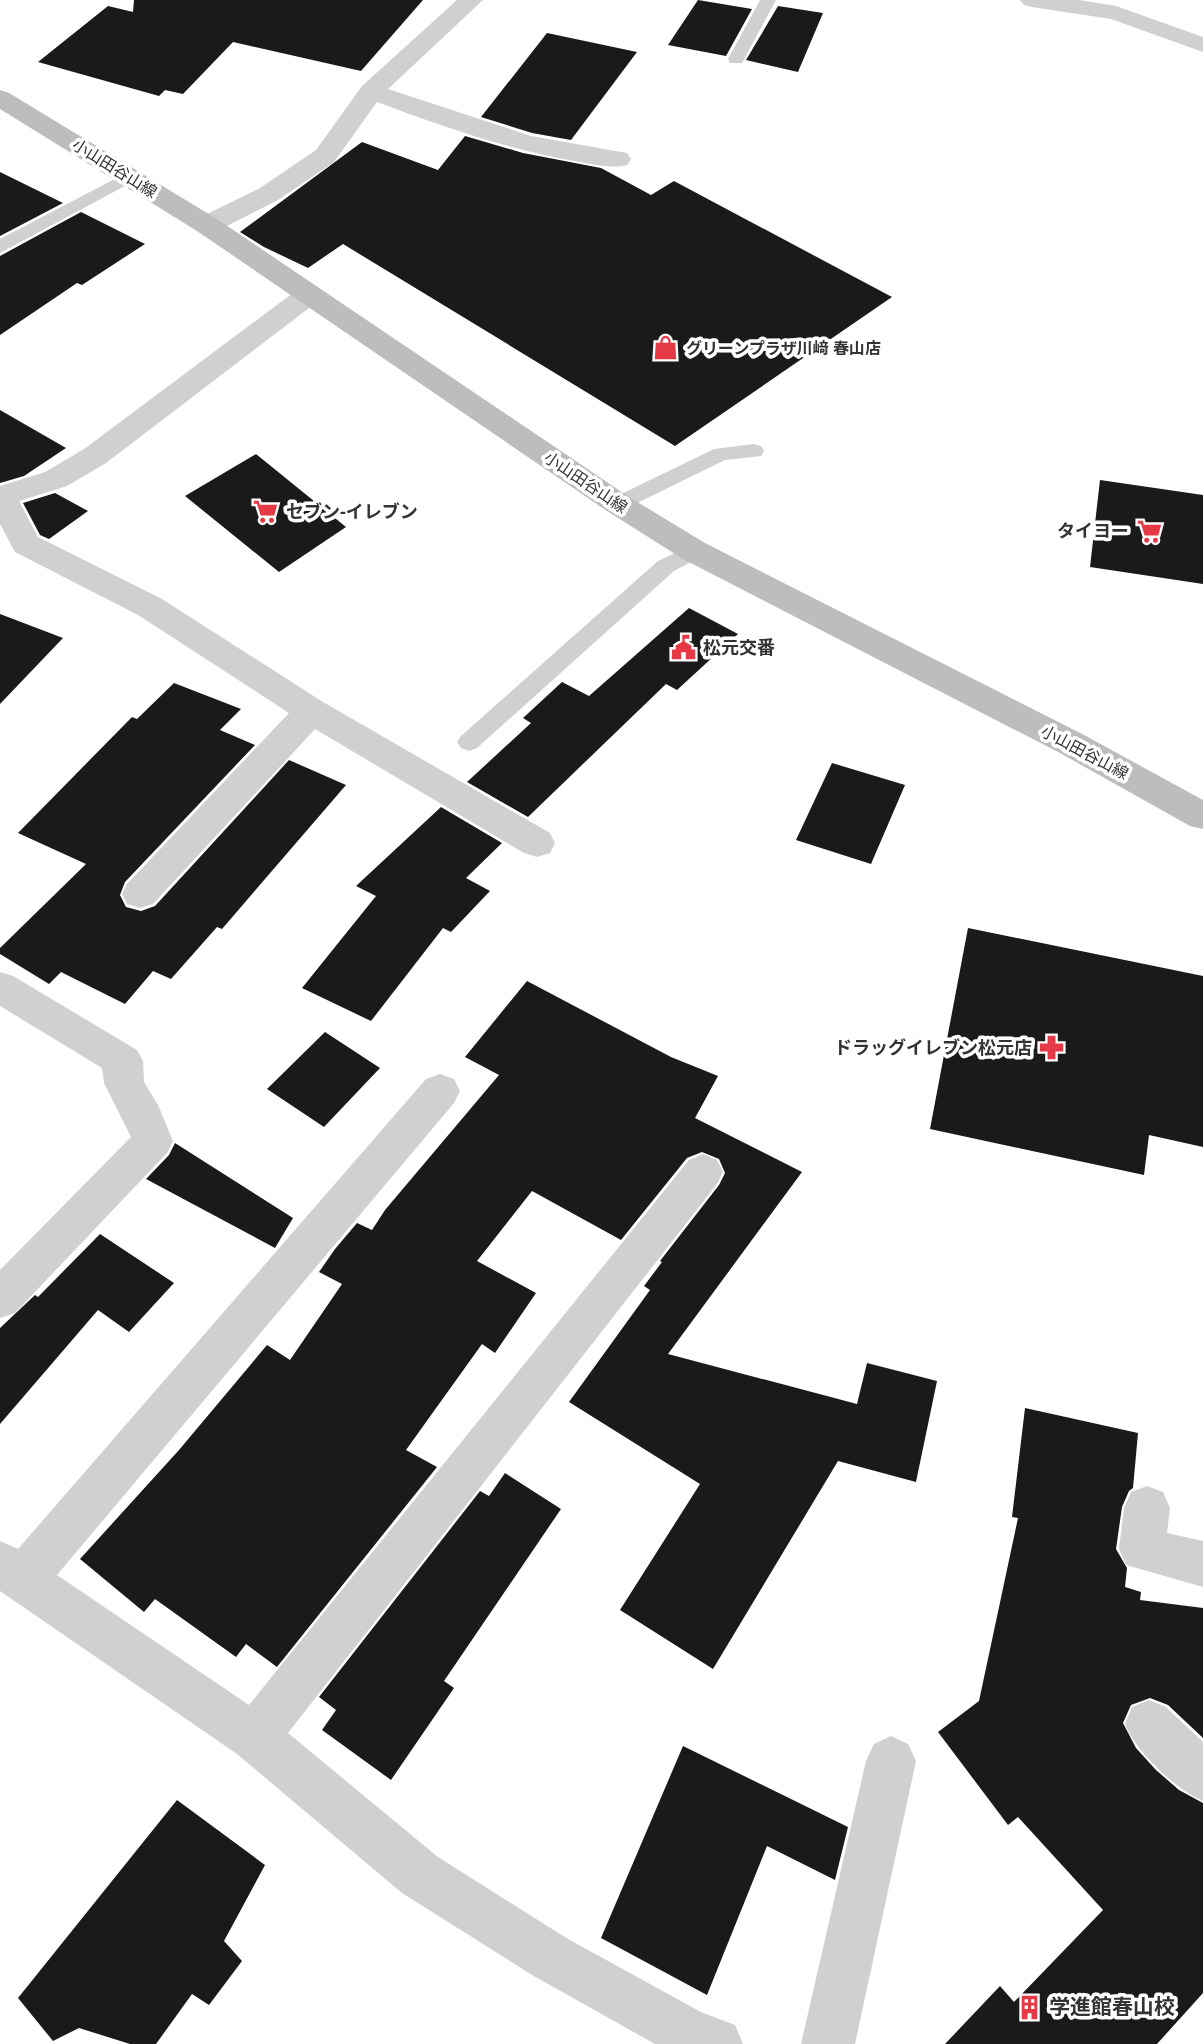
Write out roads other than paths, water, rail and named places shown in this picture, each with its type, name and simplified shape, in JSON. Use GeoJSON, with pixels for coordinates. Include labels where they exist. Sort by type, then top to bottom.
{"type":"FeatureCollection","features":[{"type":"Feature","properties":{"kind":"main road","name":"小山田谷山線"},"geometry":{"type":"LineString","coordinates":[[0,98],[207,225],[307,296],[618,504],[694,551],[1072,744],[1203,816]]}},
{"type":"Feature","properties":{"kind":"street"},"geometry":{"type":"LineString","coordinates":[[207,225],[269,194],[325,156],[354,120],[371,91],[471,0]]}},
{"type":"Feature","properties":{"kind":"street"},"geometry":{"type":"LineString","coordinates":[[1032,0],[1116,13],[1203,45]]}},
{"type":"Feature","properties":{"kind":"street"},"geometry":{"type":"LineString","coordinates":[[371,91],[458,123],[541,147],[584,156],[618,159]]}},
{"type":"Feature","properties":{"kind":"street"},"geometry":{"type":"LineString","coordinates":[[307,296],[95,456],[56,479],[1,496],[26,544],[150,607],[311,711],[537,843]]}},
{"type":"Feature","properties":{"kind":"street"},"geometry":{"type":"LineString","coordinates":[[140,894],[311,711]]}},
{"type":"Feature","properties":{"kind":"street"},"geometry":{"type":"LineString","coordinates":[[0,987],[123,1061],[120,1075],[129,1095],[142,1113],[153,1141],[0,1299]]}},
{"type":"Feature","properties":{"kind":"street"},"geometry":{"type":"LineString","coordinates":[[440,1091],[12,1571],[254,1737],[420,1875],[550,1958],[684,2031],[716,2044]]}},
{"type":"Feature","properties":{"kind":"street"},"geometry":{"type":"LineString","coordinates":[[254,1737],[703,1172]]}},
{"type":"Feature","properties":{"kind":"street"},"geometry":{"type":"LineString","coordinates":[[1147,1508],[1142,1549],[1203,1564]]}},
{"type":"Feature","properties":{"kind":"street"},"geometry":{"type":"LineString","coordinates":[[1149,1724],[1203,1776]]}},
{"type":"Feature","properties":{"kind":"street"},"geometry":{"type":"LineString","coordinates":[[828,2044],[891,1760]]}},
{"type":"Feature","properties":{"kind":"lane"},"geometry":{"type":"LineString","coordinates":[[736,59],[768,0]]}},
{"type":"Feature","properties":{"kind":"lane"},"geometry":{"type":"LineString","coordinates":[[0,247],[130,176]]}},
{"type":"Feature","properties":{"kind":"lane"},"geometry":{"type":"LineString","coordinates":[[618,504],[721,454],[754,451]]}},
{"type":"Feature","properties":{"kind":"lane"},"geometry":{"type":"LineString","coordinates":[[469,742],[666,566],[694,551]]}},
{"type":"Feature","properties":{"kind":"place","name":"グリーンプラザ川﨑 春山店"},"geometry":{"type":"Point","coordinates":[666,348]}},
{"type":"Feature","properties":{"kind":"place","name":"セブン-イレブン"},"geometry":{"type":"Point","coordinates":[266,512]}},
{"type":"Feature","properties":{"kind":"place","name":"タイヨー"},"geometry":{"type":"Point","coordinates":[1149,531]}},
{"type":"Feature","properties":{"kind":"place","name":"松元交番"},"geometry":{"type":"Point","coordinates":[683,648]}},
{"type":"Feature","properties":{"kind":"place","name":"ドラッグイレブン松元店"},"geometry":{"type":"Point","coordinates":[1052,1048]}},
{"type":"Feature","properties":{"kind":"place","name":"学進館春山校"},"geometry":{"type":"Point","coordinates":[1029,2007]}}]}
